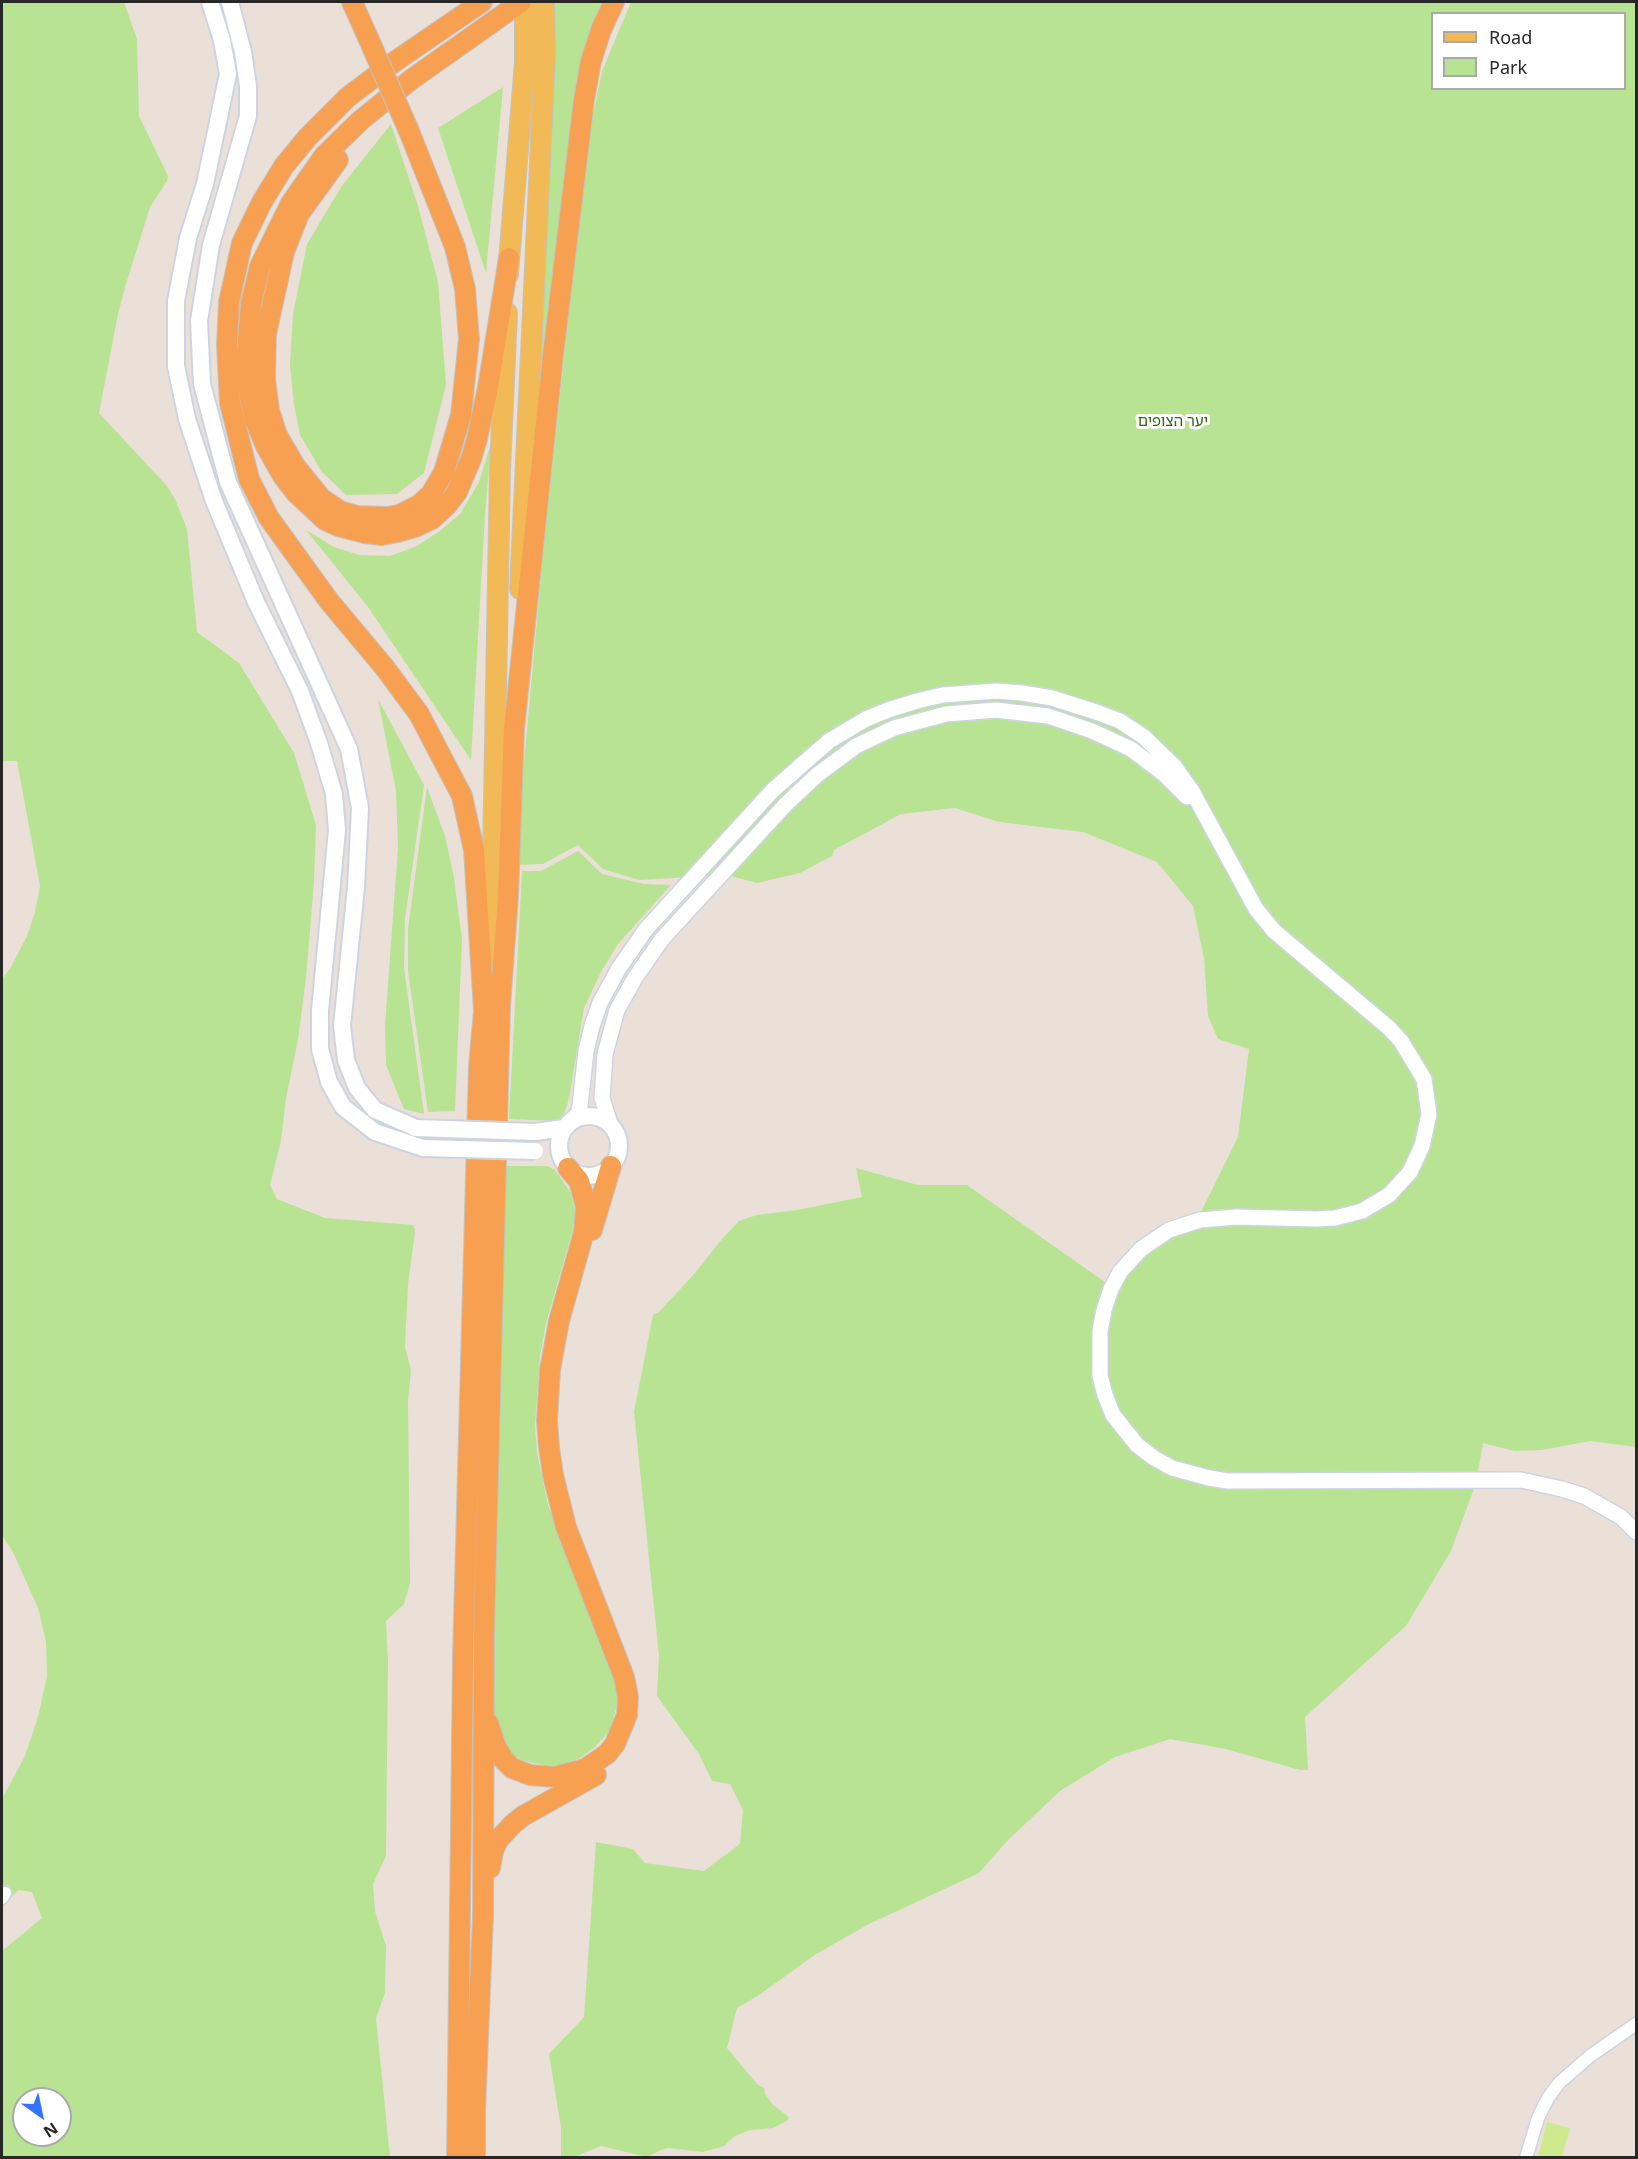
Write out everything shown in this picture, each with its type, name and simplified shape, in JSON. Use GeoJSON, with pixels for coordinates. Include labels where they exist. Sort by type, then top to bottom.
{"type":"FeatureCollection","features":[{"type":"Feature","properties":{"kind":"highway"},"geometry":{"type":"LineString","coordinates":[[352,2],[409,131],[455,247],[465,289],[469,339],[461,415],[444,472],[426,500],[412,510],[387,517],[357,516],[340,511],[321,498],[295,466],[277,435],[269,410],[265,348],[268,320],[284,252],[299,214],[331,168],[386,100]]}},
{"type":"Feature","properties":{"kind":"highway"},"geometry":{"type":"LineString","coordinates":[[457,2157],[463,1658],[479,1066],[484,1011],[474,850],[462,796],[419,714],[385,668],[329,601],[269,518],[249,479],[231,403],[227,345],[229,302],[242,243],[285,166],[308,136],[348,97],[397,60],[482,2]]}},
{"type":"Feature","properties":{"kind":"highway"},"geometry":{"type":"LineString","coordinates":[[509,258],[488,387],[477,438],[457,492],[432,519],[398,532],[381,535],[365,533],[325,520],[296,493],[283,476],[255,420],[250,398],[247,364],[251,304],[255,284],[268,248],[306,179],[324,156],[386,100],[523,2]]}},
{"type":"Feature","properties":{"kind":"highway"},"geometry":{"type":"LineString","coordinates":[[475,2157],[483,1915],[484,1632],[500,1006],[508,897],[514,729],[553,356],[584,100],[591,61],[601,30],[614,2]]}},
{"type":"Feature","properties":{"kind":"highway"},"geometry":{"type":"LineString","coordinates":[[484,1632],[488,1721],[492,1738],[504,1760],[512,1768],[540,1777],[555,1777],[585,1769],[607,1754],[615,1744],[627,1715],[628,1697],[624,1677],[558,1501],[548,1430],[547,1392],[550,1370],[559,1321],[580,1251],[586,1207],[579,1181],[565,1163]]}},
{"type":"Feature","properties":{"kind":"highway"},"geometry":{"type":"LineString","coordinates":[[569,1286],[588,1241],[612,1166]]}},
{"type":"Feature","properties":{"kind":"highway"},"geometry":{"type":"LineString","coordinates":[[483,1915],[493,1851],[498,1840],[523,1816],[605,1770],[625,1750],[636,1729],[640,1692],[636,1678],[591,1587]]}},
{"type":"Feature","properties":{"kind":"main road"},"geometry":{"type":"LineString","coordinates":[[210,2],[222,40],[228,74],[205,184],[188,238],[176,301],[176,366],[187,419],[214,501],[256,602],[300,691],[320,743],[334,794],[337,830],[320,1011],[320,1049],[329,1082],[343,1107],[375,1132],[423,1148],[535,1151],[565,1163],[576,1174],[595,1176],[612,1166],[619,1150],[619,1140],[610,1124],[594,1116],[585,1116],[550,1132],[416,1128],[375,1110],[357,1088],[346,1060],[342,1026],[356,887],[360,808],[349,749],[228,482],[202,384],[199,321],[211,245],[248,116],[248,86],[243,52],[230,2]]}},
{"type":"Feature","properties":{"kind":"main road"},"geometry":{"type":"LineString","coordinates":[[484,1011],[493,855],[500,469],[509,258],[525,62],[523,2]]}},
{"type":"Feature","properties":{"kind":"main road"},"geometry":{"type":"LineString","coordinates":[[514,729],[545,55],[544,2]]}},
{"type":"Feature","properties":{"kind":"main road"},"geometry":{"type":"LineString","coordinates":[[565,1163],[559,1143],[566,1126]]}},
{"type":"Feature","properties":{"kind":"street"},"geometry":{"type":"LineString","coordinates":[[566,1126],[578,1114],[586,1051],[600,1003],[619,968],[647,928],[773,790],[830,741],[866,719],[916,701],[959,694],[1022,693],[1075,704],[1120,722],[1144,737],[1160,752],[1192,791],[1215,836]]}},
{"type":"Feature","properties":{"kind":"street"},"geometry":{"type":"LineString","coordinates":[[610,1124],[602,1098],[605,1054],[617,1010],[635,978],[662,939],[786,804],[841,756],[874,736],[921,719],[946,714],[996,710],[1058,719],[1112,739],[1149,762],[1179,788],[1204,818],[1256,909],[1274,930],[1389,1028],[1411,1056],[1424,1079],[1428,1114],[1420,1153],[1410,1172],[1389,1195],[1362,1211],[1349,1216],[1325,1219],[1236,1217],[1200,1220],[1169,1230],[1141,1249],[1120,1272],[1111,1289],[1100,1330],[1100,1376],[1113,1415],[1137,1445],[1154,1458],[1172,1468],[1209,1478],[1228,1481],[1521,1480],[1556,1487],[1584,1496],[1621,1517],[1636,1532]]}},
{"type":"Feature","properties":{"kind":"street"},"geometry":{"type":"LineString","coordinates":[[1526,2157],[1538,2118],[1559,2083],[1590,2056],[1636,2024]]}},
{"type":"Feature","properties":{"kind":"green space"},"geometry":{"type":"Polygon","coordinates":[[[2,2],[124,2],[137,39],[139,116],[168,176],[150,207],[126,284],[99,413],[167,486],[175,499],[187,529],[197,632],[239,663],[294,753],[316,825],[306,978],[281,1141],[270,1185],[277,1199],[325,1218],[414,1225],[415,1232],[408,1284],[405,1347],[411,1370],[408,1401],[410,1583],[404,1604],[386,1621],[388,1660],[386,1856],[373,1884],[375,1911],[386,1946],[385,1993],[376,2018],[390,2157],[2,2157],[2,1951],[42,1918],[32,1892],[18,1890],[2,1908],[2,1799],[25,1756],[38,1717],[47,1676],[46,1642],[38,1608],[13,1552],[2,1535],[2,980],[27,936],[40,886],[17,761],[2,761],[2,2]]]}},
{"type":"Feature","properties":{"kind":"green space"},"geometry":{"type":"Polygon","coordinates":[[[553,2],[603,2],[597,18],[531,521],[553,2]]]}},
{"type":"Feature","properties":{"kind":"green space","name":"יער הצופים"},"geometry":{"type":"Polygon","coordinates":[[[631,2],[1636,2],[1636,1447],[1590,1441],[1542,1450],[1515,1451],[1483,1443],[1476,1483],[1451,1551],[1406,1626],[1305,1717],[1308,1770],[1300,1770],[1226,1749],[1170,1739],[1115,1757],[1060,1791],[1007,1841],[979,1873],[869,1924],[816,1954],[737,2008],[727,2048],[758,2085],[764,2088],[765,2094],[773,2105],[789,2117],[788,2120],[773,2128],[750,2130],[735,2136],[724,2146],[703,2152],[668,2148],[647,2157],[601,2146],[574,2157],[561,2156],[561,2128],[549,2054],[584,2017],[596,1842],[633,1849],[645,1863],[704,1871],[740,1844],[743,1810],[730,1784],[712,1781],[699,1754],[657,1696],[659,1656],[634,1412],[653,1315],[659,1312],[695,1273],[739,1221],[757,1215],[797,1210],[862,1197],[856,1168],[918,1185],[967,1185],[1109,1285],[1200,1214],[1238,1137],[1249,1049],[1218,1039],[1208,1016],[1204,958],[1193,906],[1157,862],[1083,832],[999,822],[955,808],[901,814],[834,850],[832,856],[800,873],[757,883],[727,875],[639,880],[603,869],[578,845],[543,864],[518,865],[519,817],[543,554],[587,145],[602,71],[631,2]]]}},
{"type":"Feature","properties":{"kind":"green space"},"geometry":{"type":"Polygon","coordinates":[[[503,87],[486,273],[438,128],[503,87]]]}},
{"type":"Feature","properties":{"kind":"green space"},"geometry":{"type":"Polygon","coordinates":[[[391,124],[418,206],[438,282],[446,385],[424,473],[397,494],[346,495],[322,472],[300,435],[290,365],[293,314],[307,244],[341,187],[391,124]]]}},
{"type":"Feature","properties":{"kind":"green space"},"geometry":{"type":"Polygon","coordinates":[[[491,443],[471,760],[368,607],[306,530],[334,547],[359,555],[390,556],[417,546],[460,514],[479,482],[491,443]]]}},
{"type":"Feature","properties":{"kind":"green space"},"geometry":{"type":"Polygon","coordinates":[[[378,699],[424,785],[405,919],[404,968],[424,1114],[404,1109],[386,1065],[385,1025],[398,848],[396,791],[378,699]]]}},
{"type":"Feature","properties":{"kind":"green space"},"geometry":{"type":"Polygon","coordinates":[[[427,787],[445,836],[454,878],[462,940],[455,1111],[428,1112],[408,971],[408,929],[427,787]]]}},
{"type":"Feature","properties":{"kind":"green space"},"geometry":{"type":"Polygon","coordinates":[[[578,851],[602,874],[644,884],[671,885],[618,944],[601,972],[584,1008],[569,1099],[564,1114],[557,1121],[509,1119],[522,871],[541,871],[578,851]]]}},
{"type":"Feature","properties":{"kind":"green space"},"geometry":{"type":"Polygon","coordinates":[[[506,1166],[547,1166],[555,1170],[571,1193],[575,1210],[573,1229],[546,1323],[540,1356],[535,1426],[537,1453],[548,1505],[612,1669],[618,1699],[613,1722],[607,1734],[580,1758],[563,1765],[547,1766],[521,1760],[507,1751],[494,1724],[506,1166]]]}},
{"type":"Feature","properties":{"kind":"green space"},"geometry":{"type":"Polygon","coordinates":[[[1547,2122],[1570,2128],[1562,2157],[1538,2157],[1547,2122]]]}}]}
